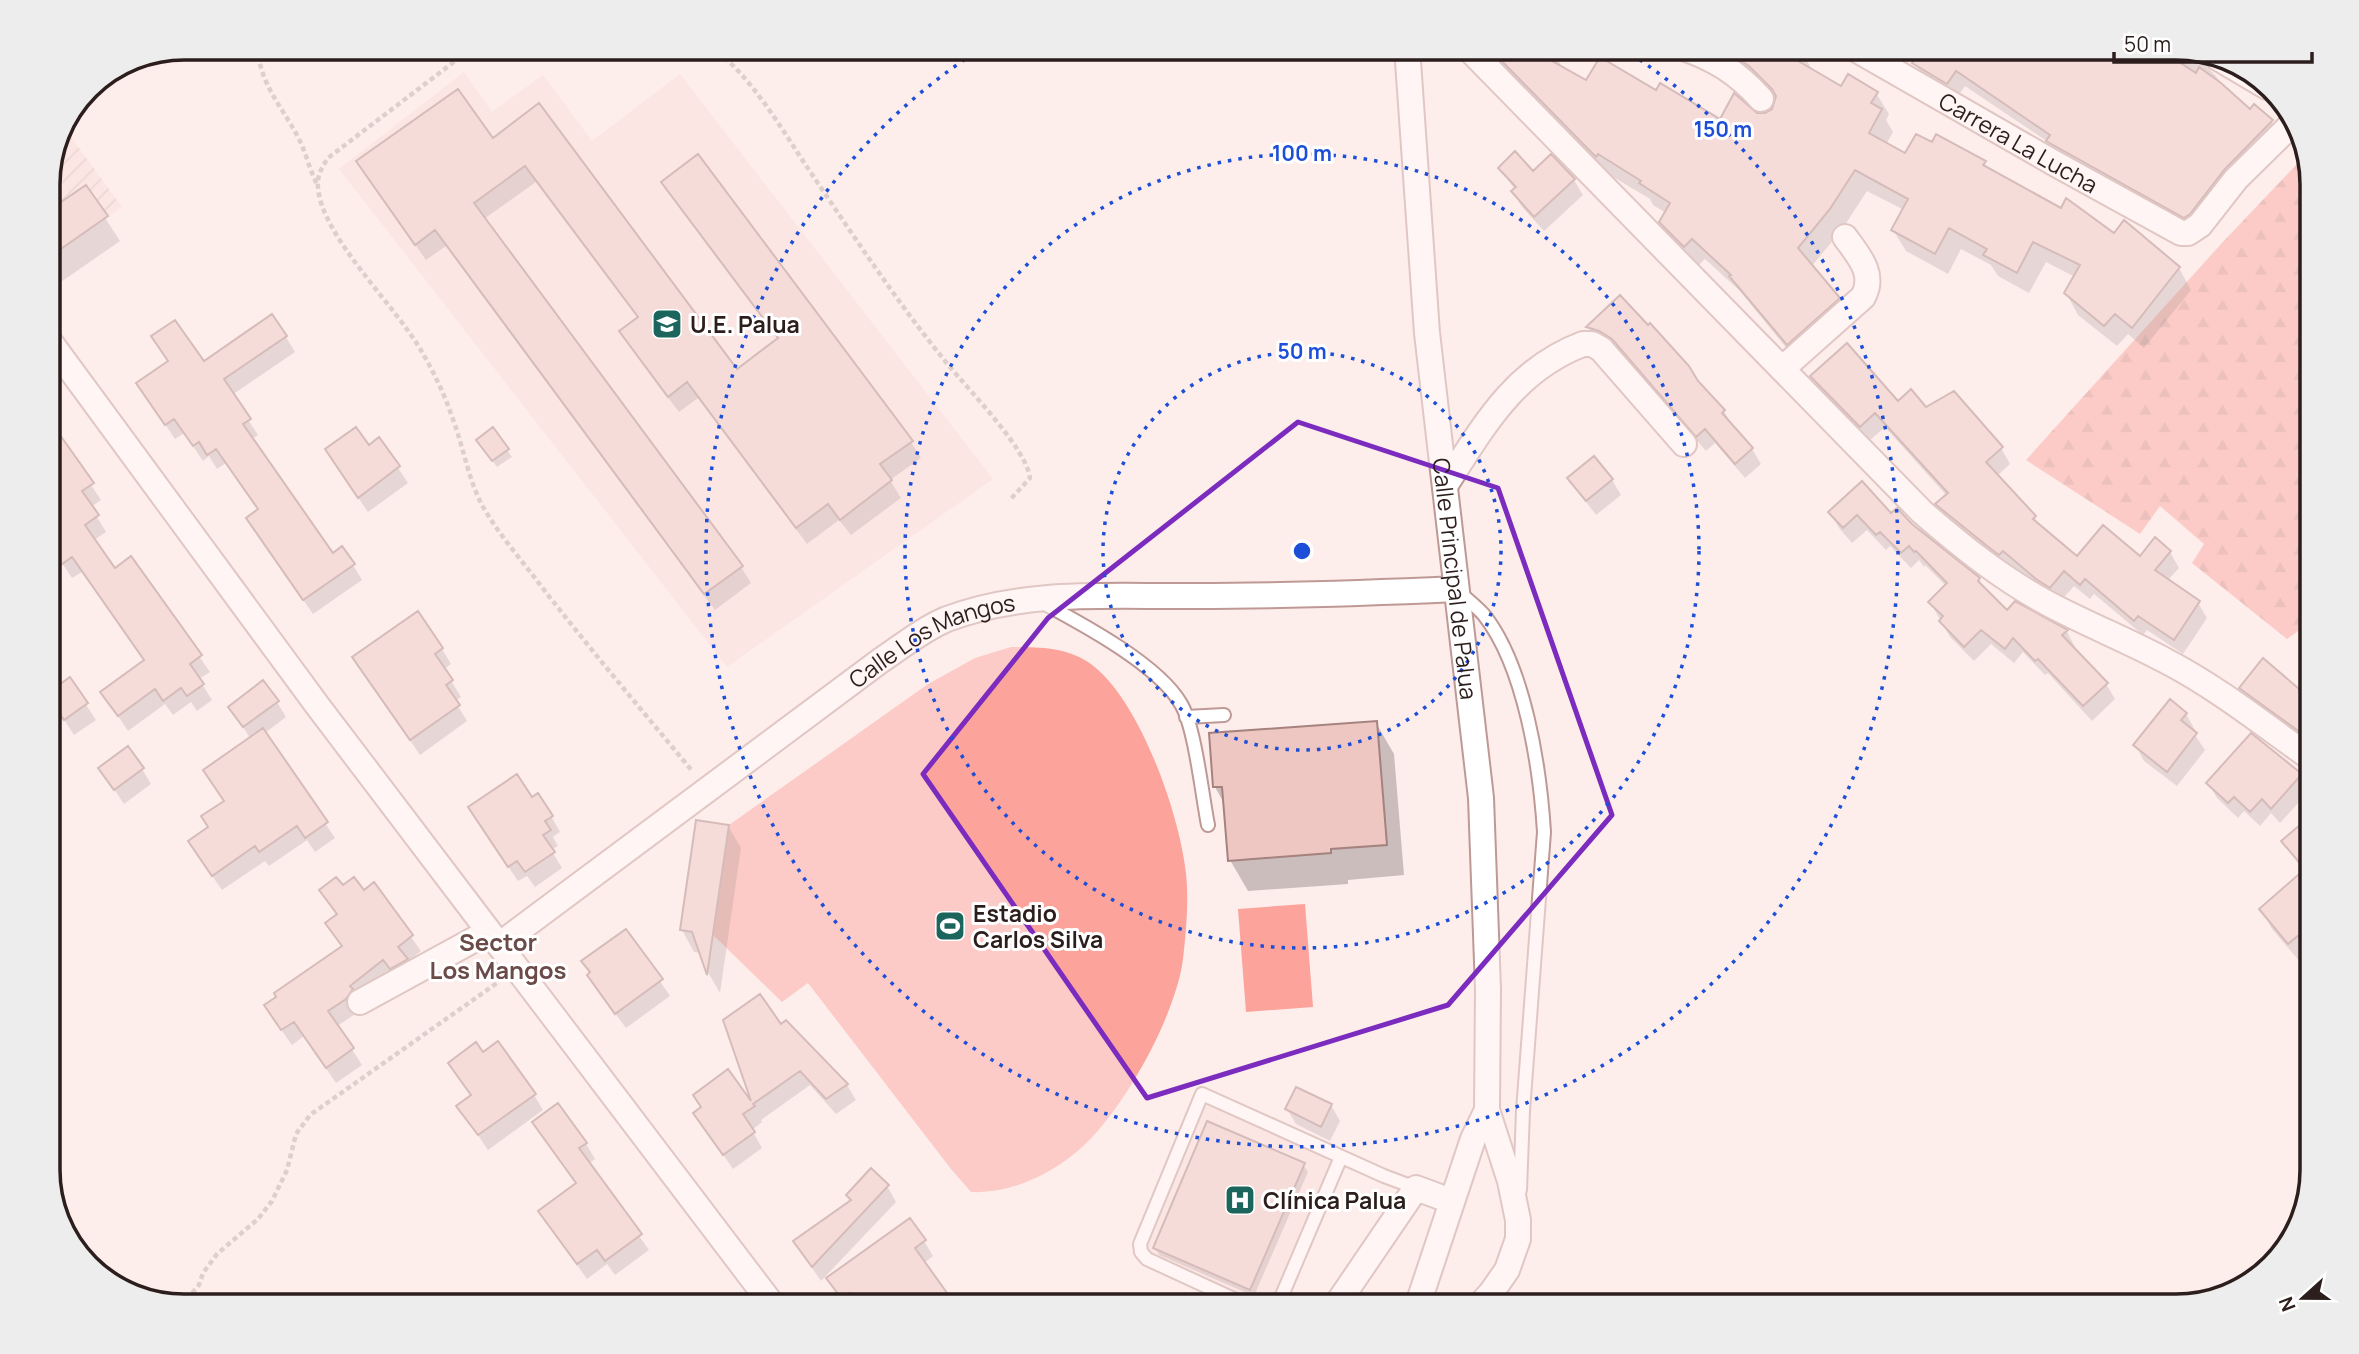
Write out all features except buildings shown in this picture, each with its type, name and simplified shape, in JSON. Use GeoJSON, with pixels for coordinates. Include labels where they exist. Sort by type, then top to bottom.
{"type":"FeatureCollection","features":[{"type":"Feature","properties":{"kind":"street","name":"Calle Principal de Palua"},"geometry":{"type":"LineString","coordinates":[[1408,60],[1427,333],[1481,798],[1488,989],[1487,1110],[1510,1181],[1518,1220],[1518,1239],[1507,1270],[1491,1294]]}},
{"type":"Feature","properties":{"kind":"street"},"geometry":{"type":"LineString","coordinates":[[1480,60],[1922,512],[1973,556],[2045,602],[2166,660],[2300,750]]}},
{"type":"Feature","properties":{"kind":"street"},"geometry":{"type":"LineString","coordinates":[[1715,60],[1742,78],[1761,99]]}},
{"type":"Feature","properties":{"kind":"street","name":"Carrera La Lucha"},"geometry":{"type":"LineString","coordinates":[[1875,60],[2181,233],[2188,233],[2200,225],[2236,179],[2287,129]]}},
{"type":"Feature","properties":{"kind":"street"},"geometry":{"type":"LineString","coordinates":[[1782,369],[1863,297],[1868,288],[1864,263],[1845,237]]}},
{"type":"Feature","properties":{"kind":"street"},"geometry":{"type":"LineString","coordinates":[[1445,486],[1486,420],[1512,391],[1533,371],[1583,344],[1592,344],[1601,349],[1684,444]]}},
{"type":"Feature","properties":{"kind":"street"},"geometry":{"type":"LineString","coordinates":[[60,356],[309,694],[764,1294]]}},
{"type":"Feature","properties":{"kind":"street","name":"Calle Los Mangos"},"geometry":{"type":"LineString","coordinates":[[360,1002],[494,939],[708,789],[923,632],[945,620],[1016,601],[1062,597],[1331,595],[1456,589]]}},
{"type":"Feature","properties":{"kind":"street","name":"Calle Principal de Palua"},"geometry":{"type":"LineString","coordinates":[[1421,1294],[1473,1139],[1487,1110]]}},
{"type":"Feature","properties":{"kind":"street"},"geometry":{"type":"LineString","coordinates":[[1344,1294],[1416,1188],[1451,1201]]}},
{"type":"Feature","properties":{"kind":"lane"},"geometry":{"type":"LineString","coordinates":[[1456,589],[1484,615],[1509,661],[1520,691],[1542,799],[1544,832],[1523,1111],[1518,1239]]}},
{"type":"Feature","properties":{"kind":"lane"},"geometry":{"type":"LineString","coordinates":[[1036,599],[1132,657],[1170,688],[1183,705],[1208,825]]}},
{"type":"Feature","properties":{"kind":"lane"},"geometry":{"type":"LineString","coordinates":[[1186,717],[1224,715]]}},
{"type":"Feature","properties":{"kind":"lane"},"geometry":{"type":"LineString","coordinates":[[1223,1294],[1147,1259],[1141,1252],[1140,1244],[1199,1096],[1206,1094],[1341,1157],[1416,1188]]}},
{"type":"Feature","properties":{"kind":"lane"},"geometry":{"type":"LineString","coordinates":[[1283,1294],[1341,1157]]}},
{"type":"Feature","properties":{"kind":"path"},"geometry":{"type":"LineString","coordinates":[[258,60],[267,89],[299,139],[328,221],[346,250],[405,324],[422,353],[451,414],[473,485],[493,523],[559,609],[708,789]]}},
{"type":"Feature","properties":{"kind":"path"},"geometry":{"type":"LineString","coordinates":[[317,185],[320,170],[328,158],[456,60]]}},
{"type":"Feature","properties":{"kind":"path"},"geometry":{"type":"LineString","coordinates":[[725,60],[741,75],[769,112],[923,334],[1005,433],[1028,468],[1030,478],[1009,501]]}},
{"type":"Feature","properties":{"kind":"path"},"geometry":{"type":"LineString","coordinates":[[191,1294],[199,1285],[202,1273],[218,1254],[258,1219],[272,1201],[287,1170],[296,1134],[310,1115],[517,970]]}},
{"type":"Feature","properties":{"kind":"highlighted area"},"geometry":{"type":"Polygon","coordinates":[[[1298,422],[1498,488],[1612,815],[1448,1005],[1147,1098],[923,774],[1048,618],[1298,422]]]}},
{"type":"Feature","properties":{"kind":"shaded area","name":"U.E. Palua"},"geometry":{"type":"Polygon","coordinates":[[[464,72],[492,112],[543,75],[592,141],[680,74],[993,479],[727,667],[339,169],[464,72]]]}},
{"type":"Feature","properties":{"kind":"shaded area"},"geometry":{"type":"Polygon","coordinates":[[[69,135],[122,207],[60,250],[60,175],[69,135]]]}},
{"type":"Feature","properties":{"kind":"shaded area","name":"Clínica Palua"},"geometry":{"type":"Polygon","coordinates":[[[1199,1096],[1341,1157],[1283,1294],[1225,1294],[1141,1252],[1199,1096]]]}},
{"type":"Feature","properties":{"kind":"green space"},"geometry":{"type":"Polygon","coordinates":[[[2297,164],[2299,630],[2287,639],[2192,563],[2204,544],[2160,506],[2140,534],[2026,460],[2297,164]]]}},
{"type":"Feature","properties":{"kind":"green space","name":"Estadio Carlos Silva"},"geometry":{"type":"Polygon","coordinates":[[[1011,647],[1051,649],[1079,657],[1107,678],[1124,701],[1154,759],[1175,821],[1186,874],[1186,928],[1178,982],[1159,1033],[1130,1086],[1097,1131],[1070,1157],[1044,1174],[1001,1190],[971,1192],[808,983],[782,1002],[713,935],[729,825],[928,684],[975,658],[1011,647]]]}},
{"type":"Feature","properties":{"kind":"green space"},"geometry":{"type":"Polygon","coordinates":[[[1305,904],[1313,1007],[1246,1012],[1238,909],[1305,904]]]}},
{"type":"Feature","properties":{"kind":"place","name":"U.E. Palua"},"geometry":{"type":"Point","coordinates":[667,324]}},
{"type":"Feature","properties":{"kind":"place","name":"Estadio Carlos Silva"},"geometry":{"type":"Point","coordinates":[950,926]}},
{"type":"Feature","properties":{"kind":"place","name":"Clínica Palua"},"geometry":{"type":"Point","coordinates":[1240,1200]}},
{"type":"Feature","properties":{"kind":"district","name":"Sector Los Mangos"},"geometry":{"type":"Point","coordinates":[498,955]}}]}
